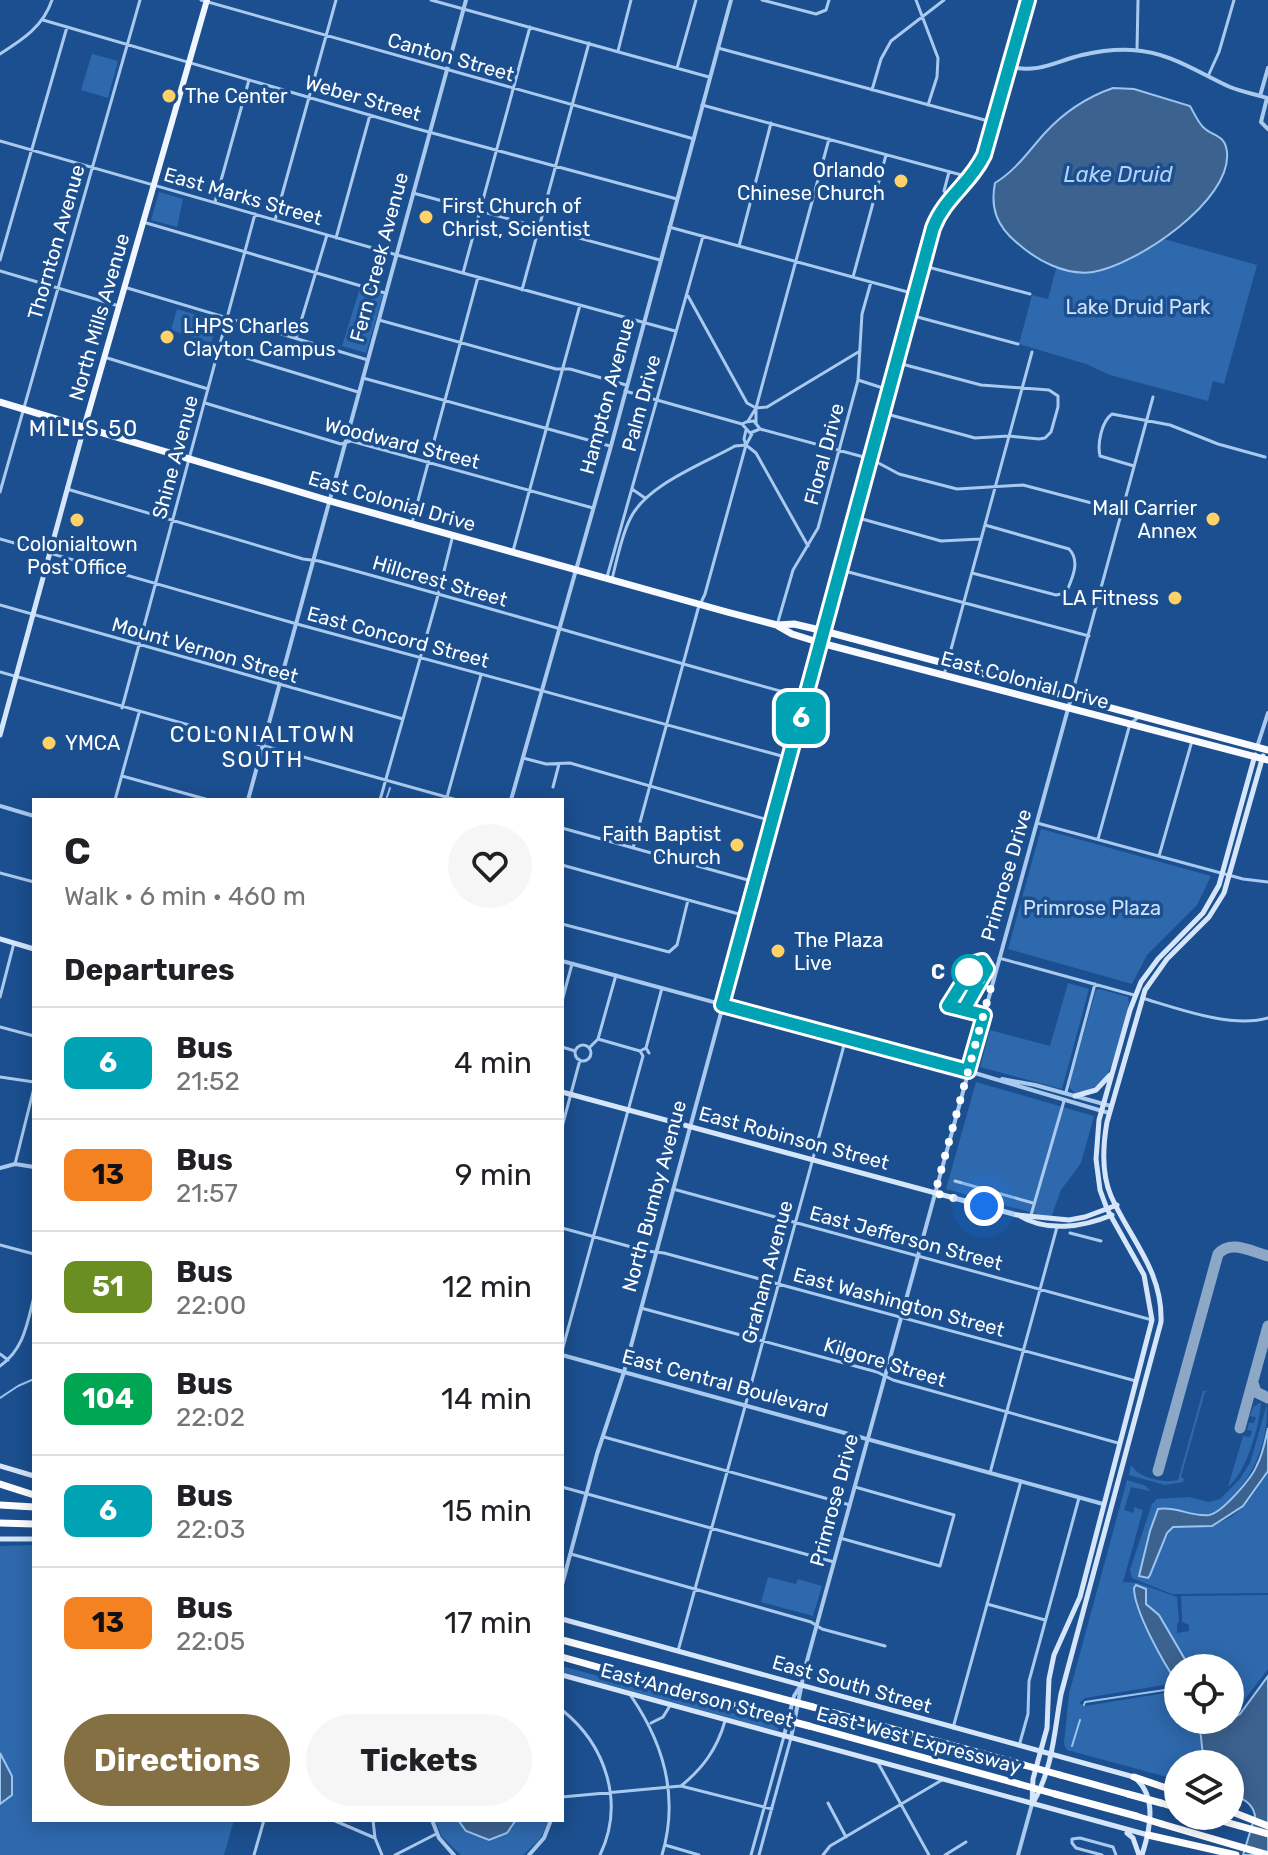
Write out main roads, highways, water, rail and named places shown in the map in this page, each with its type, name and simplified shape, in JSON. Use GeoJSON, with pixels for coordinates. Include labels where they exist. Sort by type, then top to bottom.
{"type":"FeatureCollection","features":[{"type":"Feature","properties":{"kind":"highway","name":"East Colonial Drive"},"geometry":{"type":"LineString","coordinates":[[0,402],[330,501],[777,625],[792,634],[821,643],[1262,758]]}},
{"type":"Feature","properties":{"kind":"highway","name":"East Colonial Drive"},"geometry":{"type":"LineString","coordinates":[[777,625],[794,624],[824,631],[1194,731],[1265,747]]}},
{"type":"Feature","properties":{"kind":"highway"},"geometry":{"type":"LineString","coordinates":[[0,1484],[32,1494]]}},
{"type":"Feature","properties":{"kind":"highway"},"geometry":{"type":"LineString","coordinates":[[0,1505],[32,1507]]}},
{"type":"Feature","properties":{"kind":"highway"},"geometry":{"type":"LineString","coordinates":[[0,1525],[32,1524]]}},
{"type":"Feature","properties":{"kind":"highway","name":"East-West Expressway"},"geometry":{"type":"LineString","coordinates":[[564,1640],[1164,1804]]}},
{"type":"Feature","properties":{"kind":"highway","name":"East-West Expressway"},"geometry":{"type":"LineString","coordinates":[[564,1659],[1136,1816],[1238,1851],[1268,1855]]}},
{"type":"Feature","properties":{"kind":"highway"},"geometry":{"type":"LineString","coordinates":[[1134,1777],[1164,1787]]}},
{"type":"Feature","properties":{"kind":"highway"},"geometry":{"type":"LineString","coordinates":[[1244,1817],[1268,1826]]}},
{"type":"Feature","properties":{"kind":"highway"},"geometry":{"type":"LineString","coordinates":[[1244,1827],[1268,1834]]}},
{"type":"Feature","properties":{"kind":"highway"},"geometry":{"type":"LineString","coordinates":[[1148,1835],[1238,1851]]}},
{"type":"Feature","properties":{"kind":"main road","name":"North Mills Avenue"},"geometry":{"type":"LineString","coordinates":[[0,735],[205,0]]}},
{"type":"Feature","properties":{"kind":"main road"},"geometry":{"type":"LineString","coordinates":[[1032,1804],[1033,1779],[1047,1728],[1049,1679],[1054,1655],[1080,1597],[1152,1320],[1144,1275],[1100,1190],[1096,1159],[1113,1071],[1141,982],[1158,959],[1203,913],[1226,874],[1265,747]]}},
{"type":"Feature","properties":{"kind":"main road"},"geometry":{"type":"LineString","coordinates":[[1032,1804],[1044,1782],[1052,1754],[1061,1694],[1159,1336],[1161,1311],[1155,1275],[1108,1188],[1104,1156],[1106,1109],[1142,998],[1167,959],[1209,917],[1224,893],[1226,874]]}},
{"type":"Feature","properties":{"kind":"main road"},"geometry":{"type":"LineString","coordinates":[[0,939],[32,948]]}},
{"type":"Feature","properties":{"kind":"main road"},"geometry":{"type":"LineString","coordinates":[[1075,1096],[1096,1090],[1113,1071]]}},
{"type":"Feature","properties":{"kind":"main road","name":"East Robinson Street"},"geometry":{"type":"LineString","coordinates":[[564,1093],[1017,1215],[1069,1220],[1109,1212]]}},
{"type":"Feature","properties":{"kind":"main road","name":"East Robinson Street"},"geometry":{"type":"LineString","coordinates":[[1017,1215],[1028,1222],[1057,1227],[1076,1226],[1118,1208]]}},
{"type":"Feature","properties":{"kind":"main road"},"geometry":{"type":"LineString","coordinates":[[0,1466],[32,1475]]}},
{"type":"Feature","properties":{"kind":"main road"},"geometry":{"type":"LineString","coordinates":[[0,1539],[32,1539]]}},
{"type":"Feature","properties":{"kind":"main road","name":"East South Street"},"geometry":{"type":"LineString","coordinates":[[564,1620],[1134,1777]]}},
{"type":"Feature","properties":{"kind":"main road","name":"East Anderson Street"},"geometry":{"type":"LineString","coordinates":[[564,1676],[1148,1835]]}},
{"type":"Feature","properties":{"kind":"main road"},"geometry":{"type":"LineString","coordinates":[[1134,1777],[1140,1783],[1150,1810],[1148,1835],[1141,1855]]}},
{"type":"Feature","properties":{"kind":"main road"},"geometry":{"type":"LineString","coordinates":[[1119,1828],[1133,1838],[1141,1855]]}},
{"type":"Feature","properties":{"kind":"water","name":"Lake Druid"},"geometry":{"type":"Polygon","coordinates":[[[1113,88],[1134,89],[1190,106],[1203,127],[1224,142],[1227,152],[1224,171],[1198,210],[1156,244],[1111,267],[1093,272],[1072,272],[1033,255],[1004,230],[994,208],[995,183],[1016,167],[1051,126],[1067,113],[1113,88]]]}},
{"type":"Feature","properties":{"kind":"water"},"geometry":{"type":"Polygon","coordinates":[[[1268,1428],[1268,1471],[1243,1506],[1212,1526],[1173,1527],[1167,1533],[1148,1578],[1139,1576],[1158,1509],[1203,1515],[1215,1513],[1236,1494],[1254,1471],[1268,1428]]]}},
{"type":"Feature","properties":{"kind":"water"},"geometry":{"type":"Polygon","coordinates":[[[1136,1585],[1146,1589],[1146,1604],[1159,1615],[1182,1654],[1164,1654],[1164,1661],[1144,1623],[1134,1588],[1136,1585]]]}},
{"type":"Feature","properties":{"kind":"water"},"geometry":{"type":"Polygon","coordinates":[[[1268,1676],[1268,1855],[1243,1855],[1255,1816],[1252,1807],[1244,1801],[1244,1750],[1202,1750],[1201,1734],[1244,1734],[1244,1709],[1268,1676]]]}},
{"type":"Feature","properties":{"kind":"water"},"geometry":{"type":"Polygon","coordinates":[[[0,1753],[12,1776],[12,1795],[0,1804],[0,1753]]]}},
{"type":"Feature","properties":{"kind":"water"},"geometry":{"type":"Polygon","coordinates":[[[459,1822],[515,1822],[507,1833],[489,1840],[466,1831],[459,1822]]]}},
{"type":"Feature","properties":{"kind":"waterway"},"geometry":{"type":"LineString","coordinates":[[387,798],[390,788]]}},
{"type":"Feature","properties":{"kind":"waterway"},"geometry":{"type":"LineString","coordinates":[[0,1398],[32,1380]]}},
{"type":"Feature","properties":{"kind":"waterway"},"geometry":{"type":"LineString","coordinates":[[1084,1705],[1085,1702],[1164,1690]]}},
{"type":"Feature","properties":{"kind":"waterway"},"geometry":{"type":"LineString","coordinates":[[1072,1746],[1080,1720]]}},
{"type":"Feature","properties":{"kind":"place","name":"The Center"},"geometry":{"type":"Point","coordinates":[169,96]}},
{"type":"Feature","properties":{"kind":"place","name":"Orlando Chinese Church"},"geometry":{"type":"Point","coordinates":[901,181]}},
{"type":"Feature","properties":{"kind":"place","name":"First Church of Christ, Scientist"},"geometry":{"type":"Point","coordinates":[426,217]}},
{"type":"Feature","properties":{"kind":"place","name":"LHPS Charles Clayton Campus"},"geometry":{"type":"Point","coordinates":[167,337]}},
{"type":"Feature","properties":{"kind":"place","name":"Mall Carrier Annex"},"geometry":{"type":"Point","coordinates":[1213,519]}},
{"type":"Feature","properties":{"kind":"place","name":"Colonialtown Post Office"},"geometry":{"type":"Point","coordinates":[77,520]}},
{"type":"Feature","properties":{"kind":"place","name":"LA Fitness"},"geometry":{"type":"Point","coordinates":[1175,598]}},
{"type":"Feature","properties":{"kind":"place","name":"YMCA"},"geometry":{"type":"Point","coordinates":[49,743]}},
{"type":"Feature","properties":{"kind":"place","name":"Faith Baptist Church"},"geometry":{"type":"Point","coordinates":[737,845]}},
{"type":"Feature","properties":{"kind":"place","name":"The Plaza Live"},"geometry":{"type":"Point","coordinates":[778,951]}},
{"type":"Feature","properties":{"kind":"place","name":"C"},"geometry":{"type":"Point","coordinates":[969,972]}},
{"type":"Feature","properties":{"kind":"district","name":"MILLS 50"},"geometry":{"type":"Point","coordinates":[84,428]}},
{"type":"Feature","properties":{"kind":"district","name":"COLONIALTOWN SOUTH"},"geometry":{"type":"Point","coordinates":[263,746]}},
{"type":"Feature","properties":{"kind":"park label","name":"Lake Druid Park"},"geometry":{"type":"Point","coordinates":[1138,307]}},
{"type":"Feature","properties":{"kind":"park label","name":"Primrose Plaza"},"geometry":{"type":"Point","coordinates":[1092,908]}}]}
